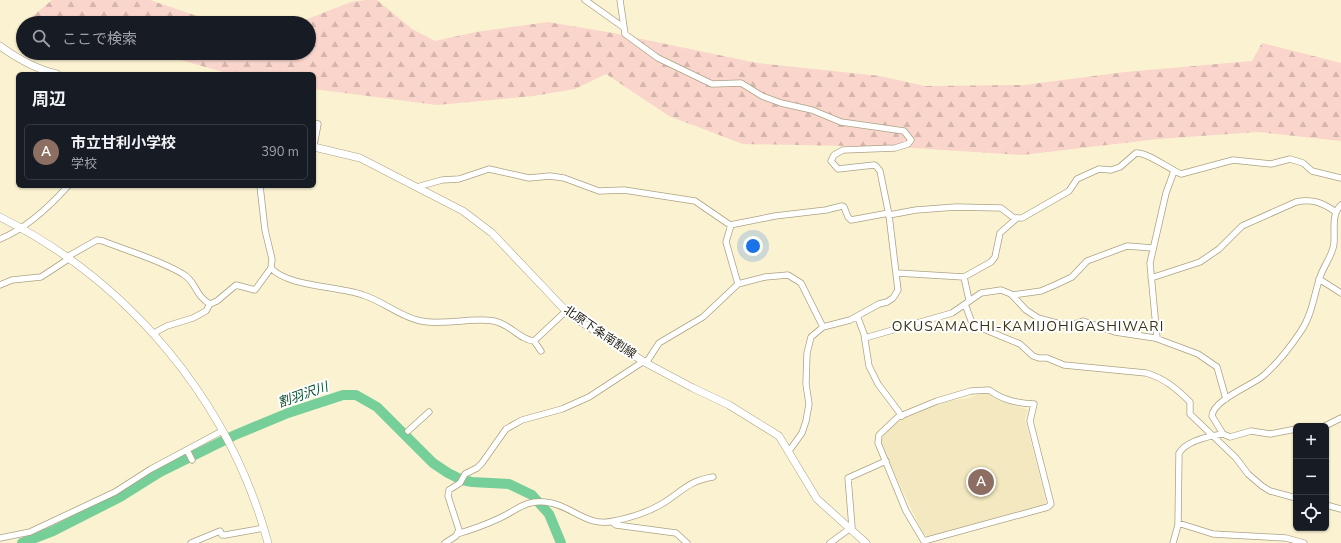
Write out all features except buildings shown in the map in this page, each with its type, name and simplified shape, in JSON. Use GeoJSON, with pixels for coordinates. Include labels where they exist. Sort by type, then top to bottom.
{"type":"FeatureCollection","features":[{"type":"Feature","properties":{"kind":"main road"},"geometry":{"type":"LineString","coordinates":[[0,46],[16,58]]}},
{"type":"Feature","properties":{"kind":"main road"},"geometry":{"type":"LineString","coordinates":[[21,60],[40,70],[48,72]]}},
{"type":"Feature","properties":{"kind":"main road","name":"北原下条南割線"},"geometry":{"type":"LineString","coordinates":[[316,147],[360,158],[463,211],[492,233],[566,312],[645,362],[746,414],[779,436],[816,499],[849,530],[866,543]]}},
{"type":"Feature","properties":{"kind":"main road"},"geometry":{"type":"LineString","coordinates":[[0,217],[68,257],[112,292],[154,333],[197,389],[224,434],[254,498],[268,543]]}},
{"type":"Feature","properties":{"kind":"street"},"geometry":{"type":"LineString","coordinates":[[585,0],[623,27]]}},
{"type":"Feature","properties":{"kind":"street"},"geometry":{"type":"LineString","coordinates":[[620,0],[625,34],[658,58],[712,84],[741,83],[762,96],[812,110],[834,120],[864,126],[900,130],[908,134],[911,140],[908,144],[895,148],[843,150],[834,155],[831,161],[838,169],[876,166],[880,171],[889,214],[898,290],[893,298],[858,318],[823,327],[811,337],[809,344],[806,384],[809,404],[806,421],[802,433],[789,451]]}},
{"type":"Feature","properties":{"kind":"street"},"geometry":{"type":"LineString","coordinates":[[316,124],[318,124],[316,135]]}},
{"type":"Feature","properties":{"kind":"street"},"geometry":{"type":"LineString","coordinates":[[417,187],[442,180],[459,180],[489,169],[529,178],[550,176],[564,178],[599,191],[624,190],[695,201],[722,221],[731,225],[775,216],[826,210],[842,206],[844,207],[848,218],[851,220],[916,210],[956,207],[1001,208],[1006,210],[1012,217],[1017,218],[1027,216],[1069,191],[1077,179],[1099,169],[1111,170],[1120,167],[1136,153],[1147,155],[1156,162],[1174,171],[1188,174],[1234,160],[1271,164],[1290,159],[1303,162],[1312,171],[1341,178]]}},
{"type":"Feature","properties":{"kind":"street"},"geometry":{"type":"LineString","coordinates":[[1157,338],[1150,263],[1166,193],[1174,171]]}},
{"type":"Feature","properties":{"kind":"street"},"geometry":{"type":"LineString","coordinates":[[0,239],[21,228],[66,188]]}},
{"type":"Feature","properties":{"kind":"street"},"geometry":{"type":"LineString","coordinates":[[154,333],[167,326],[193,318],[206,310],[210,304],[217,301],[236,285],[255,290],[271,268],[272,259],[265,230],[260,188]]}},
{"type":"Feature","properties":{"kind":"street"},"geometry":{"type":"LineString","coordinates":[[1151,278],[1205,259],[1219,249],[1242,226],[1296,202],[1303,200],[1316,201],[1336,212]]}},
{"type":"Feature","properties":{"kind":"street"},"geometry":{"type":"LineString","coordinates":[[1223,434],[1212,416],[1214,409],[1226,399],[1264,375],[1301,331],[1313,305],[1319,280],[1334,245],[1336,212],[1341,205]]}},
{"type":"Feature","properties":{"kind":"street"},"geometry":{"type":"LineString","coordinates":[[897,274],[964,277],[991,262],[995,257],[1000,233],[1017,218]]}},
{"type":"Feature","properties":{"kind":"street"},"geometry":{"type":"LineString","coordinates":[[731,225],[726,242],[738,284]]}},
{"type":"Feature","properties":{"kind":"street"},"geometry":{"type":"LineString","coordinates":[[0,285],[12,280],[41,277],[68,257],[97,240],[158,261],[184,275],[191,282],[200,297],[210,304]]}},
{"type":"Feature","properties":{"kind":"street"},"geometry":{"type":"LineString","coordinates":[[1012,296],[1041,291],[1055,285],[1072,277],[1087,261],[1127,246],[1153,248]]}},
{"type":"Feature","properties":{"kind":"street"},"geometry":{"type":"LineString","coordinates":[[271,268],[274,272],[300,283],[349,290],[364,295],[419,321],[494,321],[514,330],[525,339],[534,341],[541,351]]}},
{"type":"Feature","properties":{"kind":"street"},"geometry":{"type":"LineString","coordinates":[[457,534],[459,530],[448,496],[449,490],[460,483],[465,474],[477,468],[482,463],[506,429],[522,420],[562,410],[589,397],[645,362],[658,343],[703,317],[738,284],[765,277],[788,275],[795,278],[805,289],[823,327]]}},
{"type":"Feature","properties":{"kind":"street"},"geometry":{"type":"LineString","coordinates":[[964,277],[967,302],[972,323],[974,325],[1020,344],[1033,356],[1046,358],[1064,364],[1140,372],[1158,377],[1173,386],[1190,402],[1190,414],[1236,458],[1248,474],[1270,491],[1293,497]]}},
{"type":"Feature","properties":{"kind":"street"},"geometry":{"type":"LineString","coordinates":[[1319,280],[1341,293]]}},
{"type":"Feature","properties":{"kind":"street"},"geometry":{"type":"LineString","coordinates":[[865,338],[952,313],[981,293],[993,290],[1002,290],[1012,296],[1026,310],[1045,320],[1068,326],[1083,321],[1116,332],[1157,338],[1198,354],[1213,363],[1219,372],[1226,399]]}},
{"type":"Feature","properties":{"kind":"street"},"geometry":{"type":"LineString","coordinates":[[534,341],[566,312]]}},
{"type":"Feature","properties":{"kind":"street"},"geometry":{"type":"LineString","coordinates":[[858,318],[865,338],[869,366],[902,416]]}},
{"type":"Feature","properties":{"kind":"street"},"geometry":{"type":"LineString","coordinates":[[981,390],[988,390],[996,395],[1018,403],[1034,404],[1030,421],[1051,504],[1048,507],[924,542],[906,511],[878,443],[879,435],[891,423],[902,416],[950,396],[981,390]]}},
{"type":"Feature","properties":{"kind":"street"},"geometry":{"type":"LineString","coordinates":[[408,431],[429,412]]}},
{"type":"Feature","properties":{"kind":"street"},"geometry":{"type":"LineString","coordinates":[[1329,424],[1341,418]]}},
{"type":"Feature","properties":{"kind":"street"},"geometry":{"type":"LineString","coordinates":[[1173,543],[1178,523],[1179,453],[1184,448],[1212,436],[1223,434],[1230,437],[1251,431],[1270,434],[1293,430]]}},
{"type":"Feature","properties":{"kind":"street"},"geometry":{"type":"LineString","coordinates":[[0,538],[30,532],[114,492],[151,469],[224,434]]}},
{"type":"Feature","properties":{"kind":"street"},"geometry":{"type":"LineString","coordinates":[[187,451],[192,460]]}},
{"type":"Feature","properties":{"kind":"street"},"geometry":{"type":"LineString","coordinates":[[830,543],[852,527],[848,478],[853,474],[886,462]]}},
{"type":"Feature","properties":{"kind":"street"},"geometry":{"type":"LineString","coordinates":[[445,543],[457,534],[500,518],[528,502],[544,502],[565,506],[577,515],[591,521],[600,523],[612,522],[645,512],[670,499],[691,483],[699,479],[713,477]]}},
{"type":"Feature","properties":{"kind":"street"},"geometry":{"type":"LineString","coordinates":[[1329,506],[1341,509]]}},
{"type":"Feature","properties":{"kind":"street"},"geometry":{"type":"LineString","coordinates":[[612,522],[616,525],[676,533],[687,543]]}},
{"type":"Feature","properties":{"kind":"street"},"geometry":{"type":"LineString","coordinates":[[1178,523],[1213,534],[1286,538],[1304,543]]}},
{"type":"Feature","properties":{"kind":"street"},"geometry":{"type":"LineString","coordinates":[[191,543],[220,531],[222,535],[226,535],[264,528]]}},
{"type":"Feature","properties":{"kind":"shaded area"},"geometry":{"type":"Polygon","coordinates":[[[985,392],[998,400],[1028,410],[1025,420],[1046,500],[1044,504],[1040,506],[929,537],[923,533],[880,443],[881,439],[891,427],[908,415],[943,402],[969,398],[985,392]]]}},
{"type":"Feature","properties":{"kind":"green space"},"geometry":{"type":"Polygon","coordinates":[[[52,0],[150,0],[200,16],[33,16],[52,0]]]}},
{"type":"Feature","properties":{"kind":"green space"},"geometry":{"type":"Polygon","coordinates":[[[377,0],[412,29],[435,41],[476,32],[548,22],[613,33],[757,63],[880,76],[925,86],[1024,85],[1125,72],[1252,61],[1262,43],[1341,63],[1341,141],[1258,132],[1158,139],[1022,155],[897,147],[743,144],[669,116],[606,74],[575,89],[533,96],[437,105],[316,89],[316,72],[223,72],[181,60],[316,60],[315,16],[351,2],[377,0]]]}},
{"type":"Feature","properties":{"kind":"waterway","name":"割羽沢川"},"geometry":{"type":"LineString","coordinates":[[22,543],[53,531],[120,497],[160,472],[235,435],[288,413],[343,395],[356,395],[377,407],[433,463],[448,473],[462,480],[472,482],[509,484],[532,495],[549,514],[561,543]]}},
{"type":"Feature","properties":{"kind":"place","name":"市立甘利小学校"},"geometry":{"type":"Point","coordinates":[981,482]}},
{"type":"Feature","properties":{"kind":"district","name":"OKUSAMACHI-KAMIJOHIGASHIWARI"},"geometry":{"type":"Point","coordinates":[1028,326]}}]}
